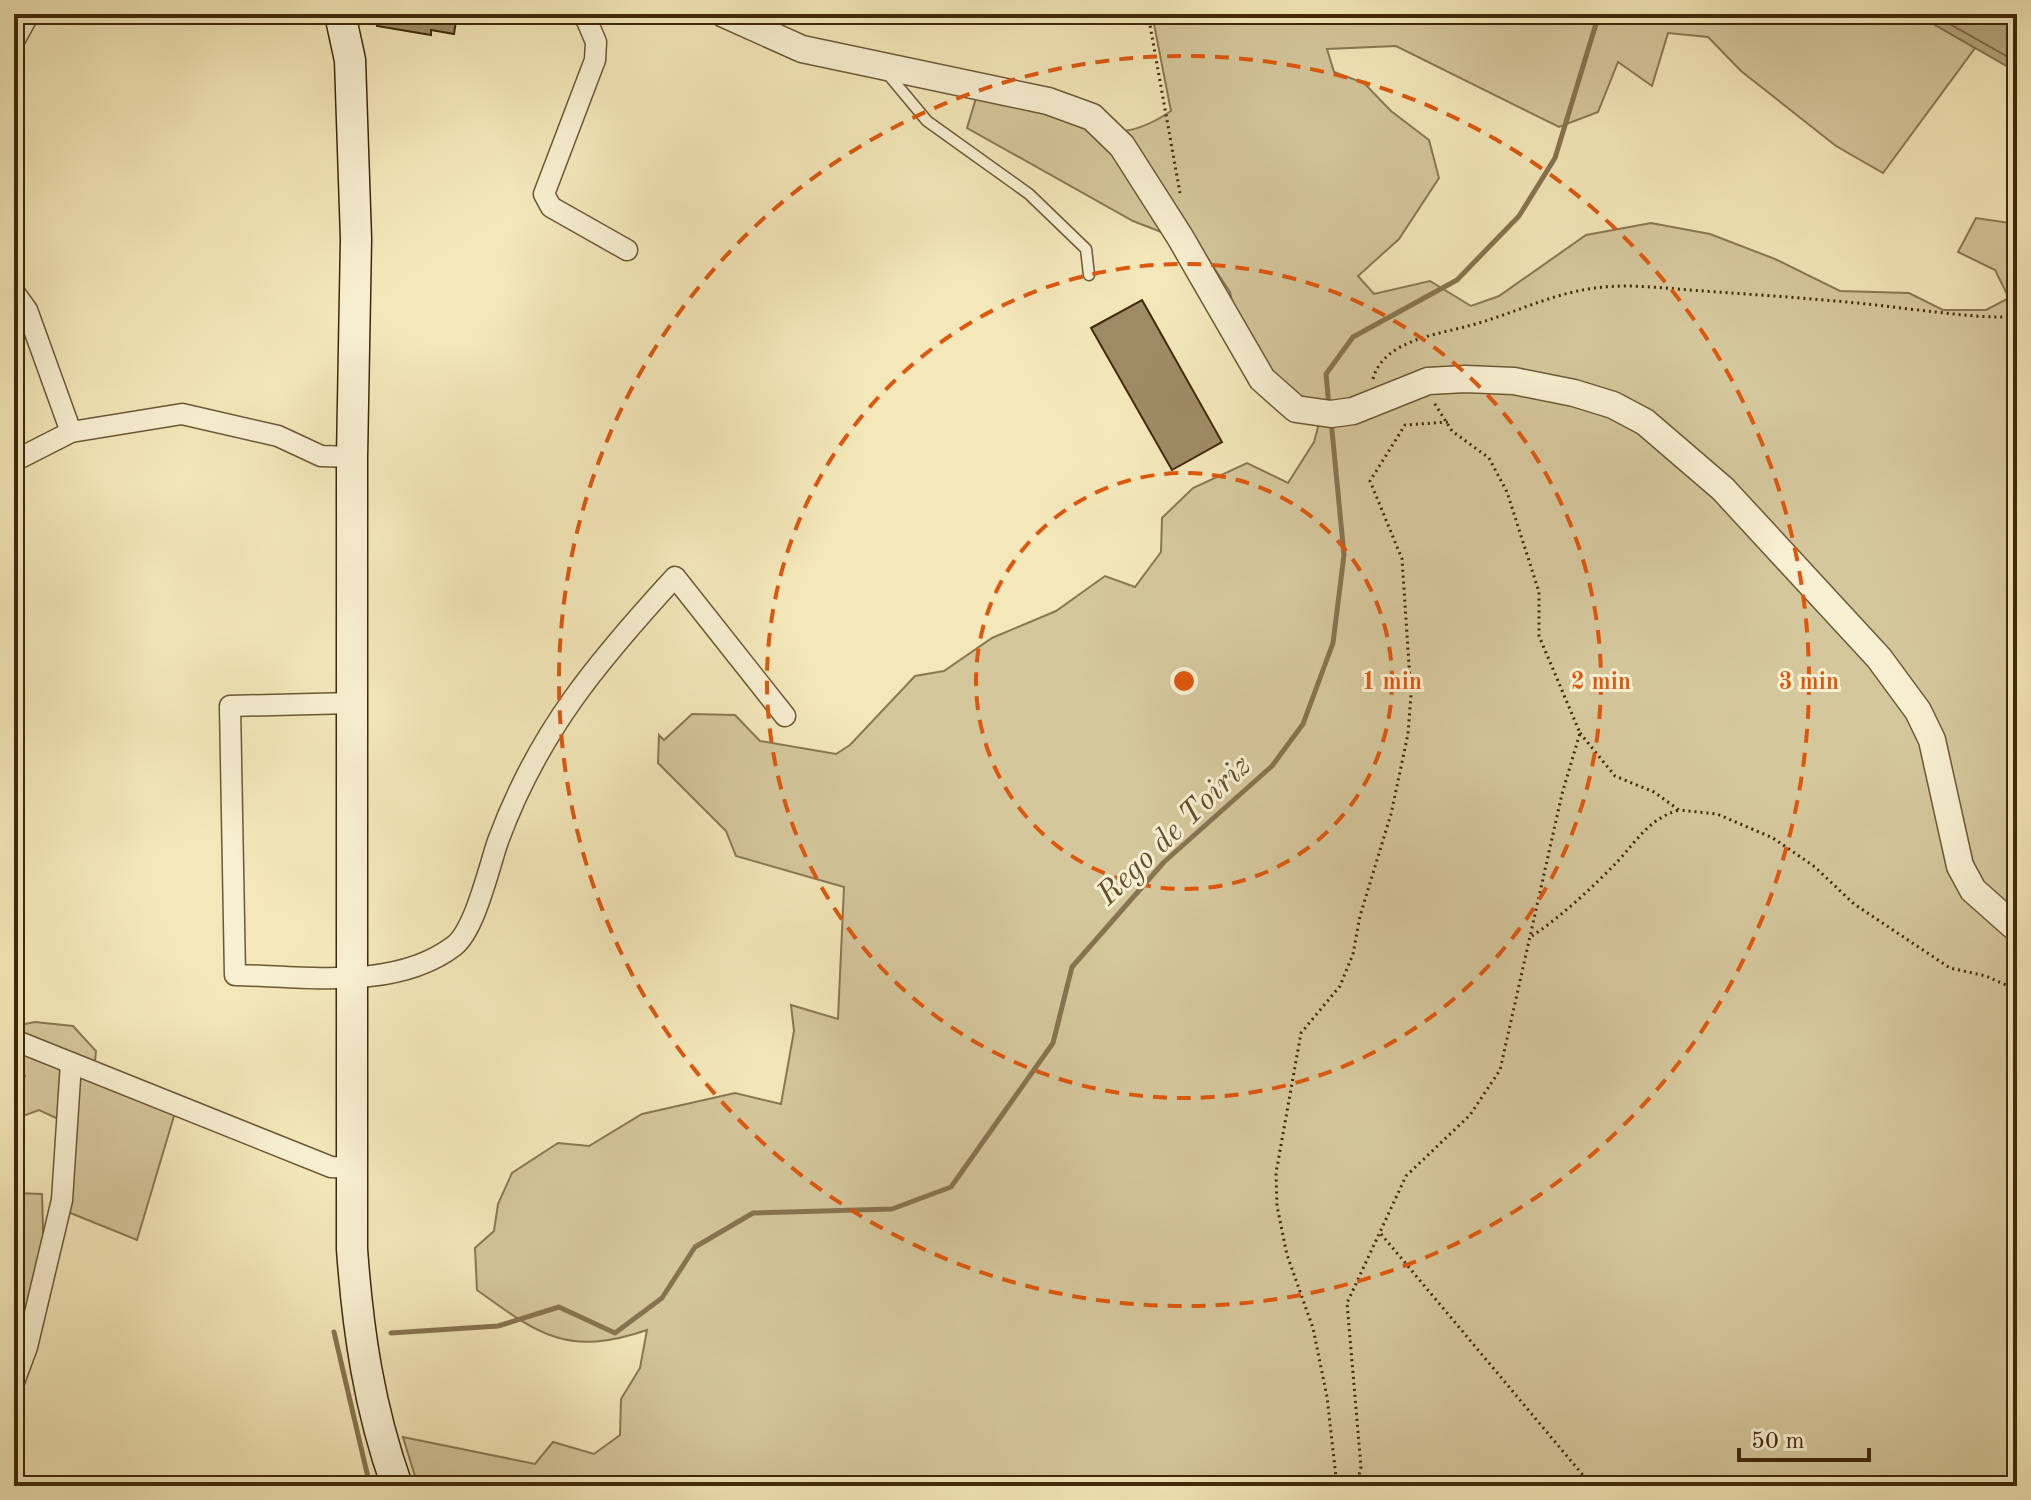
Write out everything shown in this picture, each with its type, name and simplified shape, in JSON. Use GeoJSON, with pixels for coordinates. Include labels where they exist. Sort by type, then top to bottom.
{"type":"FeatureCollection","features":[{"type":"Feature","properties":{"kind":"main road"},"geometry":{"type":"LineString","coordinates":[[340,14],[350,60],[356,239],[352,457],[352,1249],[358,1338],[376,1425],[397,1486]]}},
{"type":"Feature","properties":{"kind":"street"},"geometry":{"type":"LineString","coordinates":[[14,41],[29,14]]}},
{"type":"Feature","properties":{"kind":"street"},"geometry":{"type":"LineString","coordinates":[[584,14],[596,42],[595,60],[544,194],[551,207],[627,250]]}},
{"type":"Feature","properties":{"kind":"street"},"geometry":{"type":"LineString","coordinates":[[724,14],[802,49],[1048,101],[1092,117],[1122,146],[1180,237],[1262,379],[1290,405],[1304,412],[1331,414],[1428,381],[1514,381],[1574,393],[1613,405],[1645,422],[1723,489],[1879,658],[1918,711],[1932,740],[1960,866],[1973,890],[2017,929]]}},
{"type":"Feature","properties":{"kind":"street"},"geometry":{"type":"LineString","coordinates":[[14,292],[27,310],[71,432]]}},
{"type":"Feature","properties":{"kind":"street"},"geometry":{"type":"LineString","coordinates":[[14,461],[71,432],[182,414],[278,436],[321,456],[352,457]]}},
{"type":"Feature","properties":{"kind":"street"},"geometry":{"type":"LineString","coordinates":[[352,703],[230,706],[235,975],[352,976],[393,972],[455,945],[470,922],[524,778],[553,724],[615,642],[675,577],[785,716]]}},
{"type":"Feature","properties":{"kind":"street"},"geometry":{"type":"LineString","coordinates":[[14,1040],[331,1167],[352,1168]]}},
{"type":"Feature","properties":{"kind":"street"},"geometry":{"type":"LineString","coordinates":[[14,1382],[27,1347],[62,1200],[71,1063]]}},
{"type":"Feature","properties":{"kind":"lane"},"geometry":{"type":"LineString","coordinates":[[881,65],[927,121],[1029,194],[1086,249],[1089,275]]}},
{"type":"Feature","properties":{"kind":"path"},"geometry":{"type":"LineString","coordinates":[[1148,14],[1180,194]]}},
{"type":"Feature","properties":{"kind":"path"},"geometry":{"type":"LineString","coordinates":[[1360,406],[1383,358],[1404,346],[1480,323],[1524,305],[1594,288],[1624,285],[1759,295],[1910,309],[1970,319],[2017,317]]}},
{"type":"Feature","properties":{"kind":"path"},"geometry":{"type":"LineString","coordinates":[[1337,1486],[1327,1397],[1313,1328],[1285,1243],[1277,1206],[1276,1173],[1301,1033],[1340,986],[1353,954],[1360,916],[1391,814],[1408,734],[1411,695],[1402,559],[1389,522],[1374,498],[1370,481],[1405,425],[1448,422],[1452,431],[1489,458],[1507,492],[1539,592],[1539,636],[1580,733],[1615,776],[1654,792],[1679,810]]}},
{"type":"Feature","properties":{"kind":"path"},"geometry":{"type":"LineString","coordinates":[[1356,1486],[1361,1467],[1347,1303],[1406,1176],[1470,1115],[1500,1070],[1562,794],[1580,733]]}},
{"type":"Feature","properties":{"kind":"path"},"geometry":{"type":"LineString","coordinates":[[1532,936],[1617,862],[1661,816],[1679,810],[1717,814],[1773,838],[1815,867],[1854,904],[1950,968],[1986,976],[2017,990]]}},
{"type":"Feature","properties":{"kind":"path"},"geometry":{"type":"LineString","coordinates":[[1380,1233],[1592,1486]]}},
{"type":"Feature","properties":{"kind":"shaded area"},"geometry":{"type":"Polygon","coordinates":[[[1152,14],[1916,14],[1975,48],[1883,173],[1836,146],[1741,71],[1708,37],[1668,33],[1652,86],[1618,62],[1598,112],[1559,127],[1396,46],[1327,49],[1334,72],[1364,83],[1391,111],[1429,140],[1439,178],[1399,239],[1358,276],[1374,294],[1430,281],[1471,306],[1499,296],[1586,235],[1651,223],[1710,234],[1775,259],[1840,291],[1909,293],[1943,310],[1986,310],[2009,298],[1995,270],[1958,252],[1976,218],[2017,224],[2017,1486],[418,1486],[403,1437],[535,1464],[553,1442],[594,1454],[620,1435],[621,1399],[640,1368],[647,1330],[596,1341],[556,1337],[537,1330],[477,1290],[475,1248],[494,1231],[498,1204],[512,1173],[558,1143],[589,1146],[642,1114],[735,1093],[781,1104],[794,1031],[791,1005],[838,1019],[844,887],[736,856],[726,831],[658,763],[659,735],[664,740],[692,714],[735,715],[760,741],[836,754],[850,745],[915,676],[944,671],[992,638],[1056,611],[1105,576],[1135,587],[1161,552],[1162,518],[1193,488],[1247,463],[1288,483],[1314,442],[1323,409],[1295,394],[1257,363],[1238,329],[1230,292],[1200,247],[1133,221],[967,128],[976,98],[1032,104],[1101,129],[1116,131],[1132,130],[1171,111],[1152,14]]]}},
{"type":"Feature","properties":{"kind":"shaded area"},"geometry":{"type":"Polygon","coordinates":[[[35,1022],[73,1026],[96,1051],[93,1082],[177,1106],[137,1240],[68,1212],[67,1123],[39,1110],[23,1116],[14,1114],[14,1093],[25,1076],[14,1054],[14,1031],[20,1025],[35,1022]]]}},
{"type":"Feature","properties":{"kind":"shaded area"},"geometry":{"type":"Polygon","coordinates":[[[14,1193],[42,1194],[44,1262],[14,1350],[14,1193]]]}},
{"type":"Feature","properties":{"kind":"water"},"geometry":{"type":"Polygon","coordinates":[[[1916,14],[2017,14],[2017,72],[1916,14]]]}},
{"type":"Feature","properties":{"kind":"building"},"geometry":{"type":"Polygon","coordinates":[[[379,14],[457,14],[454,34],[431,30],[431,35],[377,26],[379,14]]]}},
{"type":"Feature","properties":{"kind":"building"},"geometry":{"type":"Polygon","coordinates":[[[1142,300],[1222,442],[1172,470],[1091,328],[1142,300]]]}},
{"type":"Feature","properties":{"kind":"waterway","name":"Rego de Toiriz"},"geometry":{"type":"LineString","coordinates":[[1329,406],[1326,374],[1353,337],[1457,280],[1519,216],[1555,158],[1599,14]]}},
{"type":"Feature","properties":{"kind":"waterway","name":"Rego de Toiriz"},"geometry":{"type":"LineString","coordinates":[[391,1333],[498,1326],[559,1307],[615,1333],[662,1298],[695,1247],[753,1213],[892,1209],[951,1187],[1053,1043],[1072,967],[1164,862],[1272,766],[1303,724],[1333,643],[1344,555],[1331,420]]}},
{"type":"Feature","properties":{"kind":"waterway","name":"Rego de Toiriz"},"geometry":{"type":"LineString","coordinates":[[334,1332],[370,1486]]}}]}
